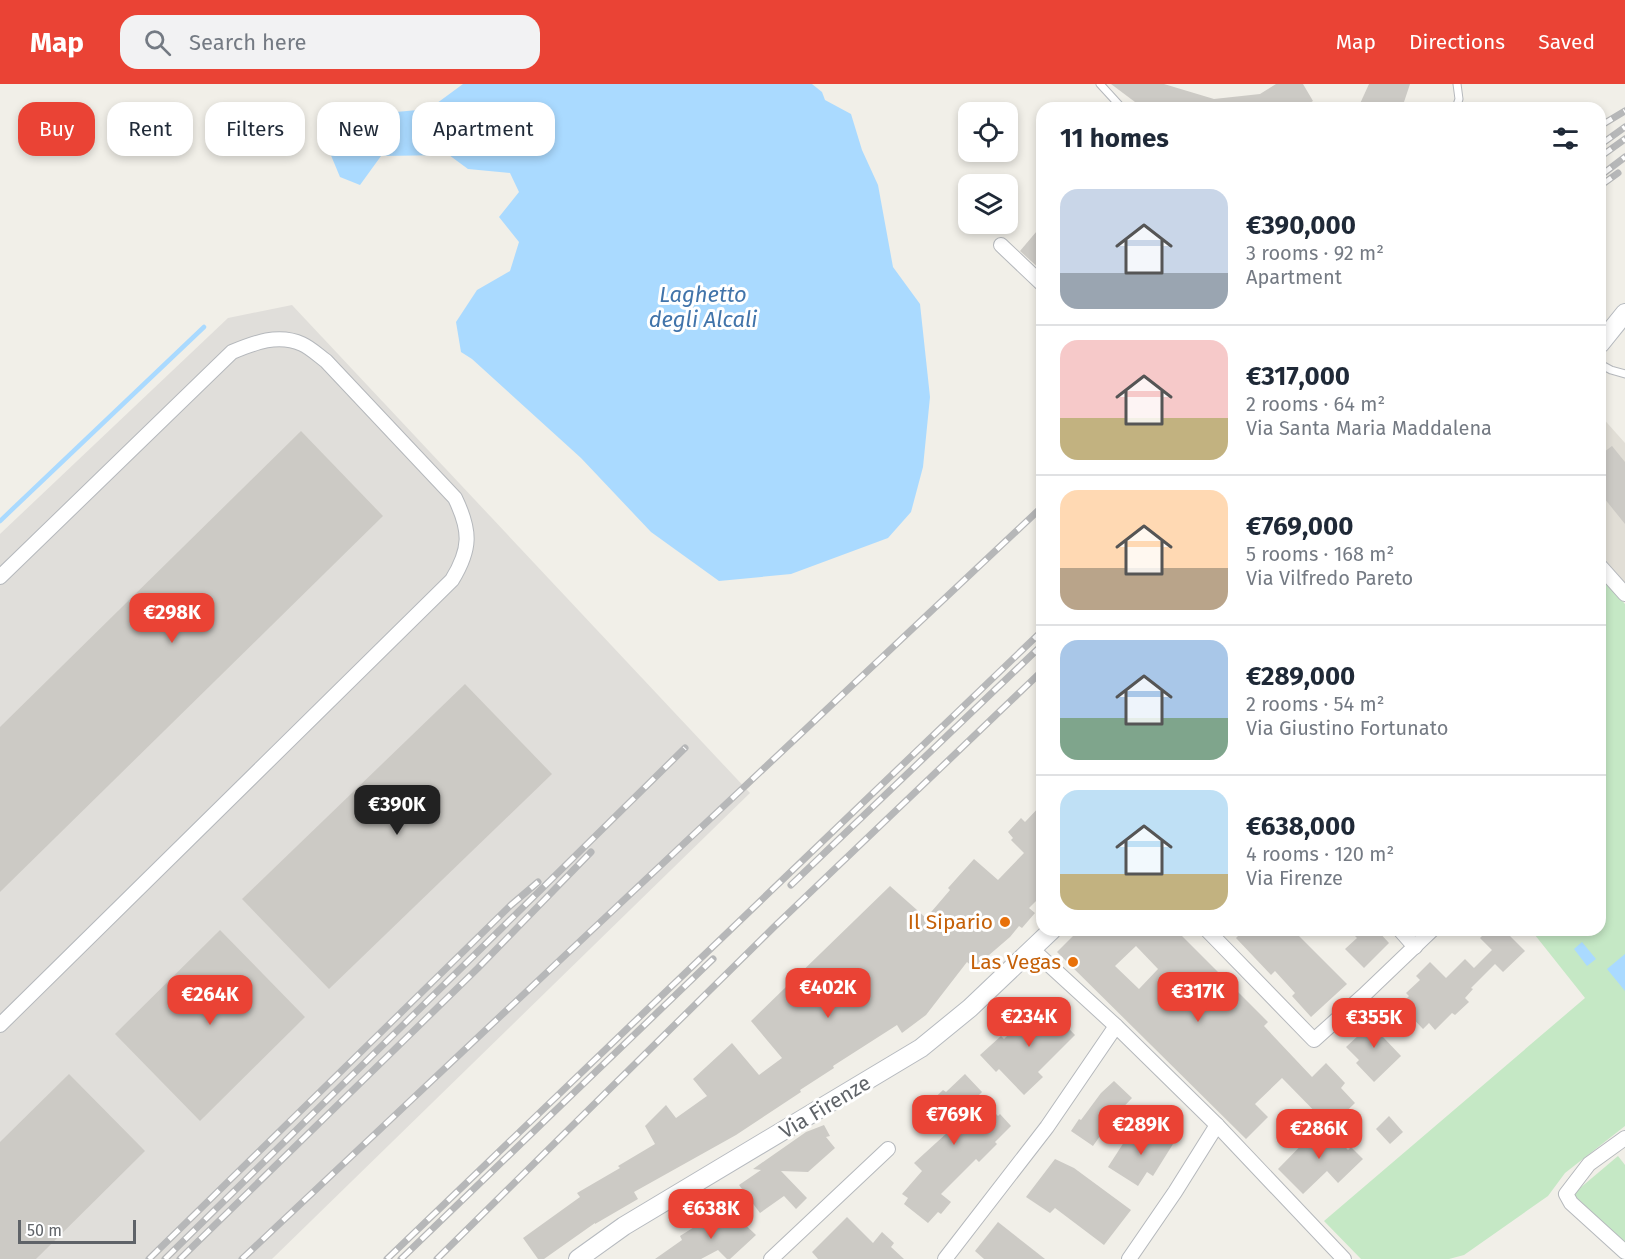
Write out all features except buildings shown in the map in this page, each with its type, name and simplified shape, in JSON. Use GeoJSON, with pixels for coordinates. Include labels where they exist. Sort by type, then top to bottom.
{"type":"FeatureCollection","features":[{"type":"Feature","properties":{"kind":"main road"},"geometry":{"type":"LineString","coordinates":[[1606,337],[1625,313]]}},
{"type":"Feature","properties":{"kind":"main road","name":"Via Firenze"},"geometry":{"type":"LineString","coordinates":[[578,1259],[624,1226],[921,1048],[970,1008],[1046,936]]}},
{"type":"Feature","properties":{"kind":"street"},"geometry":{"type":"LineString","coordinates":[[1000,245],[1036,278]]}},
{"type":"Feature","properties":{"kind":"street"},"geometry":{"type":"LineString","coordinates":[[0,577],[232,352],[260,341],[282,339],[302,344],[326,361],[455,498],[464,516],[468,540],[463,562],[452,580],[0,1025]]}},
{"type":"Feature","properties":{"kind":"street"},"geometry":{"type":"LineString","coordinates":[[1606,573],[1625,594]]}},
{"type":"Feature","properties":{"kind":"street"},"geometry":{"type":"LineString","coordinates":[[1213,936],[1314,1040],[1426,936]]}},
{"type":"Feature","properties":{"kind":"street"},"geometry":{"type":"LineString","coordinates":[[1405,936],[1414,947]]}},
{"type":"Feature","properties":{"kind":"street"},"geometry":{"type":"LineString","coordinates":[[1033,950],[1116,1026],[1217,1125],[1344,1259]]}},
{"type":"Feature","properties":{"kind":"street"},"geometry":{"type":"LineString","coordinates":[[945,1259],[1047,1127],[1116,1026]]}},
{"type":"Feature","properties":{"kind":"street"},"geometry":{"type":"LineString","coordinates":[[1129,1259],[1217,1125]]}},
{"type":"Feature","properties":{"kind":"street"},"geometry":{"type":"LineString","coordinates":[[1625,1137],[1589,1164],[1566,1194],[1571,1203],[1625,1252]]}},
{"type":"Feature","properties":{"kind":"street"},"geometry":{"type":"LineString","coordinates":[[771,1259],[888,1149]]}},
{"type":"Feature","properties":{"kind":"lane"},"geometry":{"type":"LineString","coordinates":[[1100,84],[1116,102]]}},
{"type":"Feature","properties":{"kind":"lane"},"geometry":{"type":"LineString","coordinates":[[1457,84],[1458,102]]}},
{"type":"Feature","properties":{"kind":"lane"},"geometry":{"type":"LineString","coordinates":[[1606,367],[1625,374]]}},
{"type":"Feature","properties":{"kind":"shaded area"},"geometry":{"type":"Polygon","coordinates":[[[292,305],[750,793],[272,1259],[0,1259],[0,534],[228,318],[292,305]]]}},
{"type":"Feature","properties":{"kind":"shaded area"},"geometry":{"type":"Polygon","coordinates":[[[1606,422],[1625,443],[1625,588],[1606,566],[1606,422]]]}},
{"type":"Feature","properties":{"kind":"green space"},"geometry":{"type":"Polygon","coordinates":[[[1606,582],[1625,604],[1625,1126],[1565,1173],[1548,1196],[1464,1255],[1449,1259],[1361,1259],[1324,1221],[1585,998],[1536,936],[1606,936],[1606,582]]]}},
{"type":"Feature","properties":{"kind":"green space"},"geometry":{"type":"Polygon","coordinates":[[[1618,1156],[1625,1165],[1625,1243],[1573,1194],[1618,1156]]]}},
{"type":"Feature","properties":{"kind":"water","name":"Laghetto degli Alcali"},"geometry":{"type":"Polygon","coordinates":[[[463,84],[812,84],[822,92],[825,100],[851,114],[862,150],[878,185],[893,267],[920,304],[930,397],[923,467],[911,512],[888,538],[791,574],[719,581],[651,532],[581,458],[472,359],[461,352],[456,322],[477,290],[510,271],[519,242],[499,217],[519,192],[510,173],[468,169],[450,156],[555,156],[555,102],[439,102],[463,84]]]}},
{"type":"Feature","properties":{"kind":"water","name":"Laghetto degli Alcali"},"geometry":{"type":"Polygon","coordinates":[[[412,111],[412,156],[400,156],[400,112],[412,111]]]}},
{"type":"Feature","properties":{"kind":"water","name":"Laghetto degli Alcali"},"geometry":{"type":"Polygon","coordinates":[[[331,156],[381,156],[360,185],[340,177],[331,156]]]}},
{"type":"Feature","properties":{"kind":"water"},"geometry":{"type":"Polygon","coordinates":[[[1582,942],[1596,959],[1587,966],[1574,949],[1582,942]]]}},
{"type":"Feature","properties":{"kind":"water"},"geometry":{"type":"Polygon","coordinates":[[[1625,954],[1625,991],[1607,969],[1625,954]]]}},
{"type":"Feature","properties":{"kind":"waterway"},"geometry":{"type":"LineString","coordinates":[[0,521],[204,327]]}},
{"type":"Feature","properties":{"kind":"railway"},"geometry":{"type":"LineString","coordinates":[[1606,122],[1625,111]]}},
{"type":"Feature","properties":{"kind":"railway"},"geometry":{"type":"LineString","coordinates":[[1606,141],[1625,127]]}},
{"type":"Feature","properties":{"kind":"railway"},"geometry":{"type":"LineString","coordinates":[[1606,153],[1625,139]]}},
{"type":"Feature","properties":{"kind":"railway"},"geometry":{"type":"LineString","coordinates":[[1606,171],[1625,157]]}},
{"type":"Feature","properties":{"kind":"railway"},"geometry":{"type":"LineString","coordinates":[[1606,182],[1618,173]]}},
{"type":"Feature","properties":{"kind":"railway"},"geometry":{"type":"LineString","coordinates":[[242,1259],[1036,513]]}},
{"type":"Feature","properties":{"kind":"railway"},"geometry":{"type":"LineString","coordinates":[[387,1259],[1036,637]]}},
{"type":"Feature","properties":{"kind":"railway"},"geometry":{"type":"LineString","coordinates":[[791,885],[1036,651]]}},
{"type":"Feature","properties":{"kind":"railway"},"geometry":{"type":"LineString","coordinates":[[437,1259],[774,927],[1036,677]]}},
{"type":"Feature","properties":{"kind":"railway"},"geometry":{"type":"LineString","coordinates":[[165,1259],[685,748]]}},
{"type":"Feature","properties":{"kind":"railway"},"geometry":{"type":"LineString","coordinates":[[180,1259],[478,968],[591,852]]}},
{"type":"Feature","properties":{"kind":"railway"},"geometry":{"type":"LineString","coordinates":[[149,1259],[511,905],[538,882]]}},
{"type":"Feature","properties":{"kind":"railway"},"geometry":{"type":"LineString","coordinates":[[401,1259],[713,959]]}},
{"type":"Feature","properties":{"kind":"place","name":"Il Sipario"},"geometry":{"type":"Point","coordinates":[1005,922]}},
{"type":"Feature","properties":{"kind":"place","name":"Las Vegas"},"geometry":{"type":"Point","coordinates":[1073,962]}}]}
